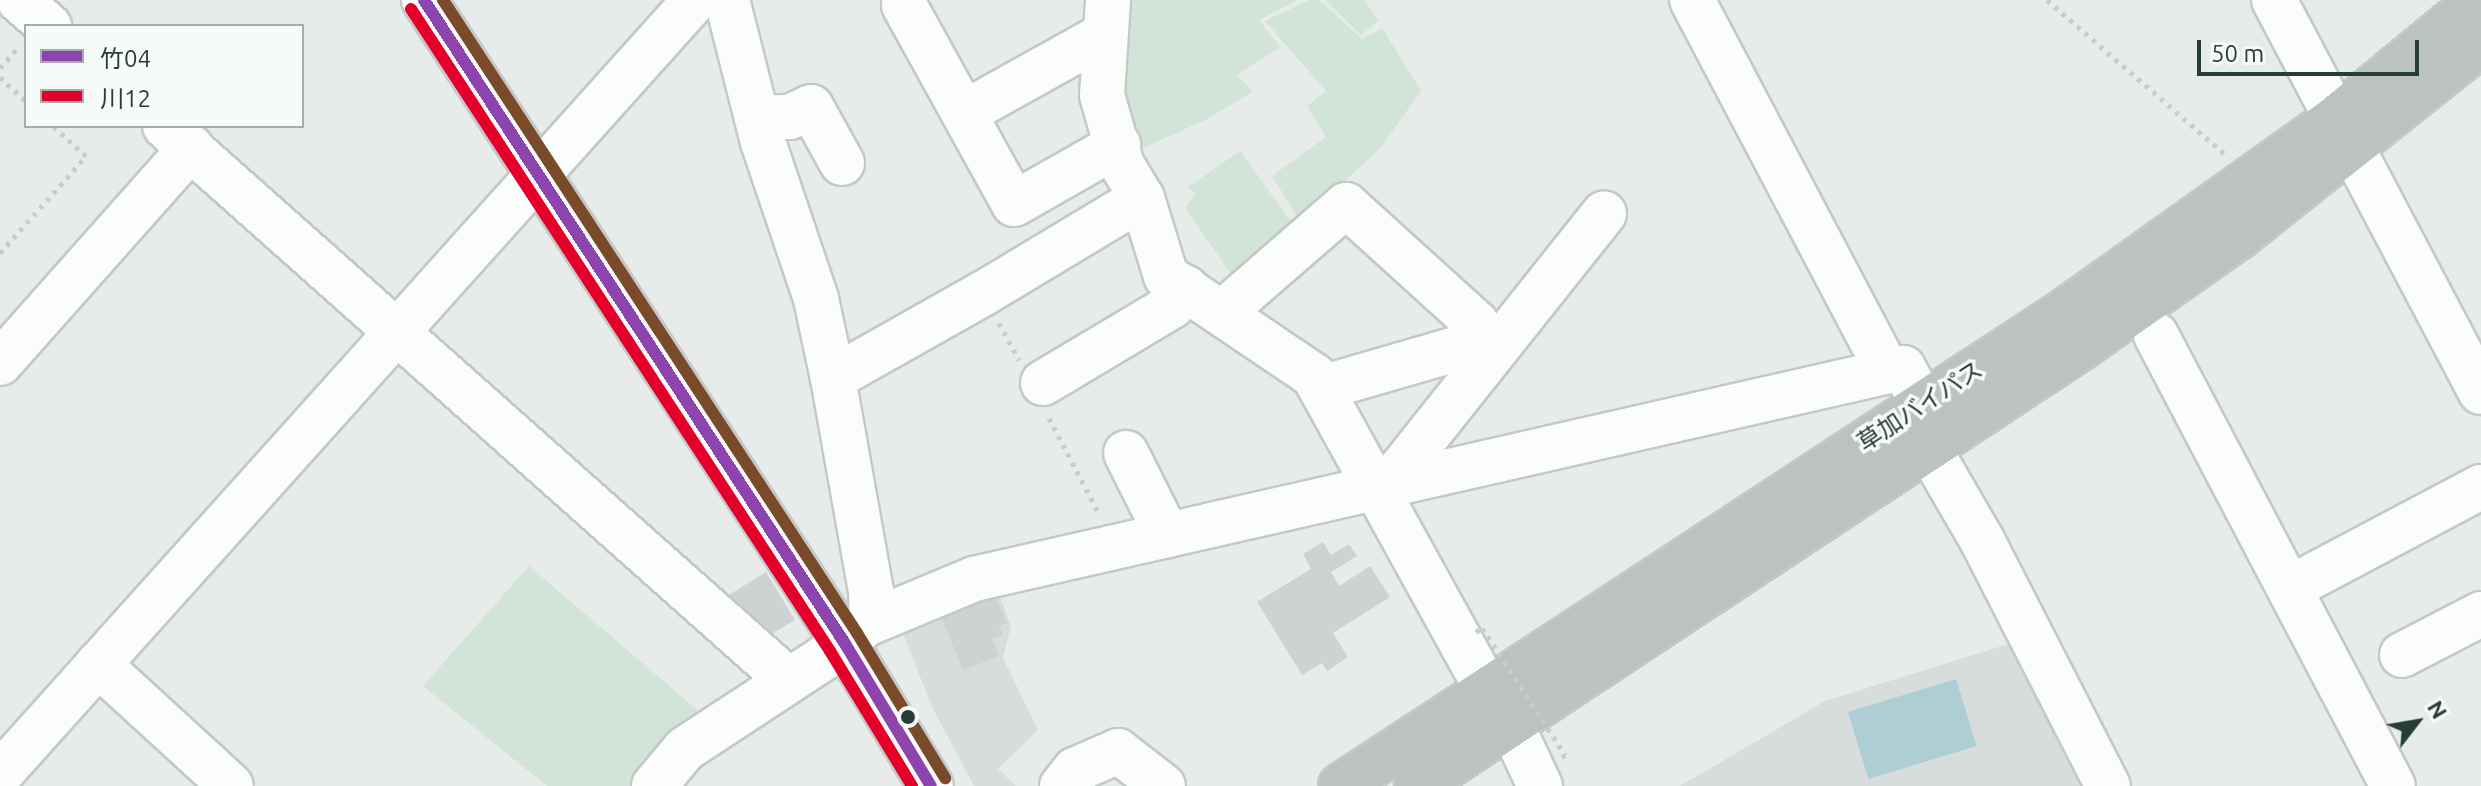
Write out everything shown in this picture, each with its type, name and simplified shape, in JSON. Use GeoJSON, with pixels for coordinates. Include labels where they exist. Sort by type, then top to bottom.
{"type":"FeatureCollection","features":[{"type":"Feature","properties":{"kind":"highway","name":"草加バイパス"},"geometry":{"type":"LineString","coordinates":[[1341,786],[1499,706],[1928,447],[2080,348],[2238,237],[2479,0]]}},
{"type":"Feature","properties":{"kind":"highway","name":"草加バイパス"},"geometry":{"type":"LineString","coordinates":[[1417,786],[1499,706],[1923,403],[2481,44]]}},
{"type":"Feature","properties":{"kind":"street"},"geometry":{"type":"LineString","coordinates":[[19,0],[47,24]]}},
{"type":"Feature","properties":{"kind":"street"},"geometry":{"type":"LineString","coordinates":[[424,0],[538,174],[858,631],[915,779]]}},
{"type":"Feature","properties":{"kind":"street"},"geometry":{"type":"LineString","coordinates":[[0,774],[695,0]]}},
{"type":"Feature","properties":{"kind":"street"},"geometry":{"type":"LineString","coordinates":[[727,0],[757,118],[816,299],[833,378],[871,591],[858,631]]}},
{"type":"Feature","properties":{"kind":"street"},"geometry":{"type":"LineString","coordinates":[[1692,0],[1888,372]]}},
{"type":"Feature","properties":{"kind":"street"},"geometry":{"type":"LineString","coordinates":[[2274,0],[2481,392]]}},
{"type":"Feature","properties":{"kind":"street"},"geometry":{"type":"LineString","coordinates":[[904,5],[1014,204],[1118,145]]}},
{"type":"Feature","properties":{"kind":"street"},"geometry":{"type":"LineString","coordinates":[[964,113],[1107,17]]}},
{"type":"Feature","properties":{"kind":"street"},"geometry":{"type":"LineString","coordinates":[[1107,17],[1102,95],[1122,165],[1142,198],[1166,276],[1314,376],[1381,486],[1499,706],[1549,773]]}},
{"type":"Feature","properties":{"kind":"street"},"geometry":{"type":"LineString","coordinates":[[757,118],[790,117],[811,107],[842,163]]}},
{"type":"Feature","properties":{"kind":"street"},"geometry":{"type":"LineString","coordinates":[[0,363],[17,326],[178,137],[788,680]]}},
{"type":"Feature","properties":{"kind":"street"},"geometry":{"type":"LineString","coordinates":[[833,378],[984,293],[1142,198]]}},
{"type":"Feature","properties":{"kind":"street"},"geometry":{"type":"LineString","coordinates":[[1223,312],[1346,205],[1476,323],[1463,347],[1321,388]]}},
{"type":"Feature","properties":{"kind":"street"},"geometry":{"type":"LineString","coordinates":[[1381,486],[1604,213]]}},
{"type":"Feature","properties":{"kind":"street"},"geometry":{"type":"LineString","coordinates":[[1043,383],[1172,306],[1186,288]]}},
{"type":"Feature","properties":{"kind":"street"},"geometry":{"type":"LineString","coordinates":[[2156,335],[2393,786]]}},
{"type":"Feature","properties":{"kind":"street"},"geometry":{"type":"LineString","coordinates":[[654,786],[685,749],[858,631],[974,579],[1903,368],[1923,403]]}},
{"type":"Feature","properties":{"kind":"street"},"geometry":{"type":"LineString","coordinates":[[1928,447],[1983,542],[2108,786]]}},
{"type":"Feature","properties":{"kind":"street"},"geometry":{"type":"LineString","coordinates":[[1126,453],[1167,535]]}},
{"type":"Feature","properties":{"kind":"street"},"geometry":{"type":"LineString","coordinates":[[2290,588],[2481,487]]}},
{"type":"Feature","properties":{"kind":"street"},"geometry":{"type":"LineString","coordinates":[[2402,655],[2481,614]]}},
{"type":"Feature","properties":{"kind":"street"},"geometry":{"type":"LineString","coordinates":[[98,664],[231,786]]}},
{"type":"Feature","properties":{"kind":"street"},"geometry":{"type":"LineString","coordinates":[[1062,786],[1075,770],[1118,751],[1163,786]]}},
{"type":"Feature","properties":{"kind":"path"},"geometry":{"type":"LineString","coordinates":[[2047,0],[2231,159]]}},
{"type":"Feature","properties":{"kind":"path"},"geometry":{"type":"LineString","coordinates":[[0,68],[24,39]]}},
{"type":"Feature","properties":{"kind":"path"},"geometry":{"type":"LineString","coordinates":[[0,77],[24,99]]}},
{"type":"Feature","properties":{"kind":"path"},"geometry":{"type":"LineString","coordinates":[[0,253],[86,156],[55,128]]}},
{"type":"Feature","properties":{"kind":"path"},"geometry":{"type":"LineString","coordinates":[[1476,632],[1482,628],[1565,755],[1549,773]]}},
{"type":"Feature","properties":{"kind":"shaded area"},"geometry":{"type":"Polygon","coordinates":[[[997,589],[1011,626],[1003,658],[1038,730],[998,769],[1016,786],[974,786],[932,707],[899,623],[997,589]]]}},
{"type":"Feature","properties":{"kind":"shaded area"},"geometry":{"type":"Polygon","coordinates":[[[2015,642],[2090,786],[1680,786],[1825,701],[2015,642]]]}},
{"type":"Feature","properties":{"kind":"green space"},"geometry":{"type":"Polygon","coordinates":[[[1128,0],[1298,0],[1259,20],[1280,47],[1237,75],[1253,92],[1207,119],[1137,151],[1117,90],[1128,0]]]}},
{"type":"Feature","properties":{"kind":"green space"},"geometry":{"type":"Polygon","coordinates":[[[1309,0],[1319,0],[1362,39],[1382,28],[1421,91],[1380,148],[1301,222],[1272,176],[1326,137],[1307,106],[1326,91],[1265,21],[1309,0]]]}},
{"type":"Feature","properties":{"kind":"green space"},"geometry":{"type":"Polygon","coordinates":[[[1325,0],[1364,0],[1379,21],[1361,35],[1325,0]]]}},
{"type":"Feature","properties":{"kind":"green space"},"geometry":{"type":"Polygon","coordinates":[[[1240,151],[1292,223],[1231,274],[1185,208],[1196,193],[1188,187],[1240,151]]]}},
{"type":"Feature","properties":{"kind":"green space"},"geometry":{"type":"Polygon","coordinates":[[[529,566],[702,714],[632,786],[547,786],[423,686],[529,566]]]}},
{"type":"Feature","properties":{"kind":"water"},"geometry":{"type":"Polygon","coordinates":[[[1956,679],[1976,746],[1868,779],[1848,712],[1956,679]]]}},
{"type":"Feature","properties":{"kind":"building"},"geometry":{"type":"Polygon","coordinates":[[[1323,542],[1331,555],[1349,544],[1357,556],[1331,572],[1339,586],[1370,566],[1390,597],[1333,633],[1348,657],[1327,671],[1322,663],[1302,675],[1257,602],[1311,569],[1303,554],[1323,542]]]}},
{"type":"Feature","properties":{"kind":"building"},"geometry":{"type":"Polygon","coordinates":[[[766,572],[795,620],[761,640],[724,598],[766,572]]]}},
{"type":"Feature","properties":{"kind":"building"},"geometry":{"type":"Polygon","coordinates":[[[995,595],[1007,623],[999,626],[1003,635],[992,639],[999,656],[963,670],[941,617],[995,595]]]}},
{"type":"Feature","properties":{"kind":"transit line","name":"竹04"},"geometry":{"type":"LineString","coordinates":[[424,0],[844,642],[931,786]]}},
{"type":"Feature","properties":{"kind":"transit line"},"geometry":{"type":"LineString","coordinates":[[443,0],[857,633],[945,778]]}},
{"type":"Feature","properties":{"kind":"transit line","name":"川12"},"geometry":{"type":"LineString","coordinates":[[411,9],[830,651],[912,786]]}}]}
